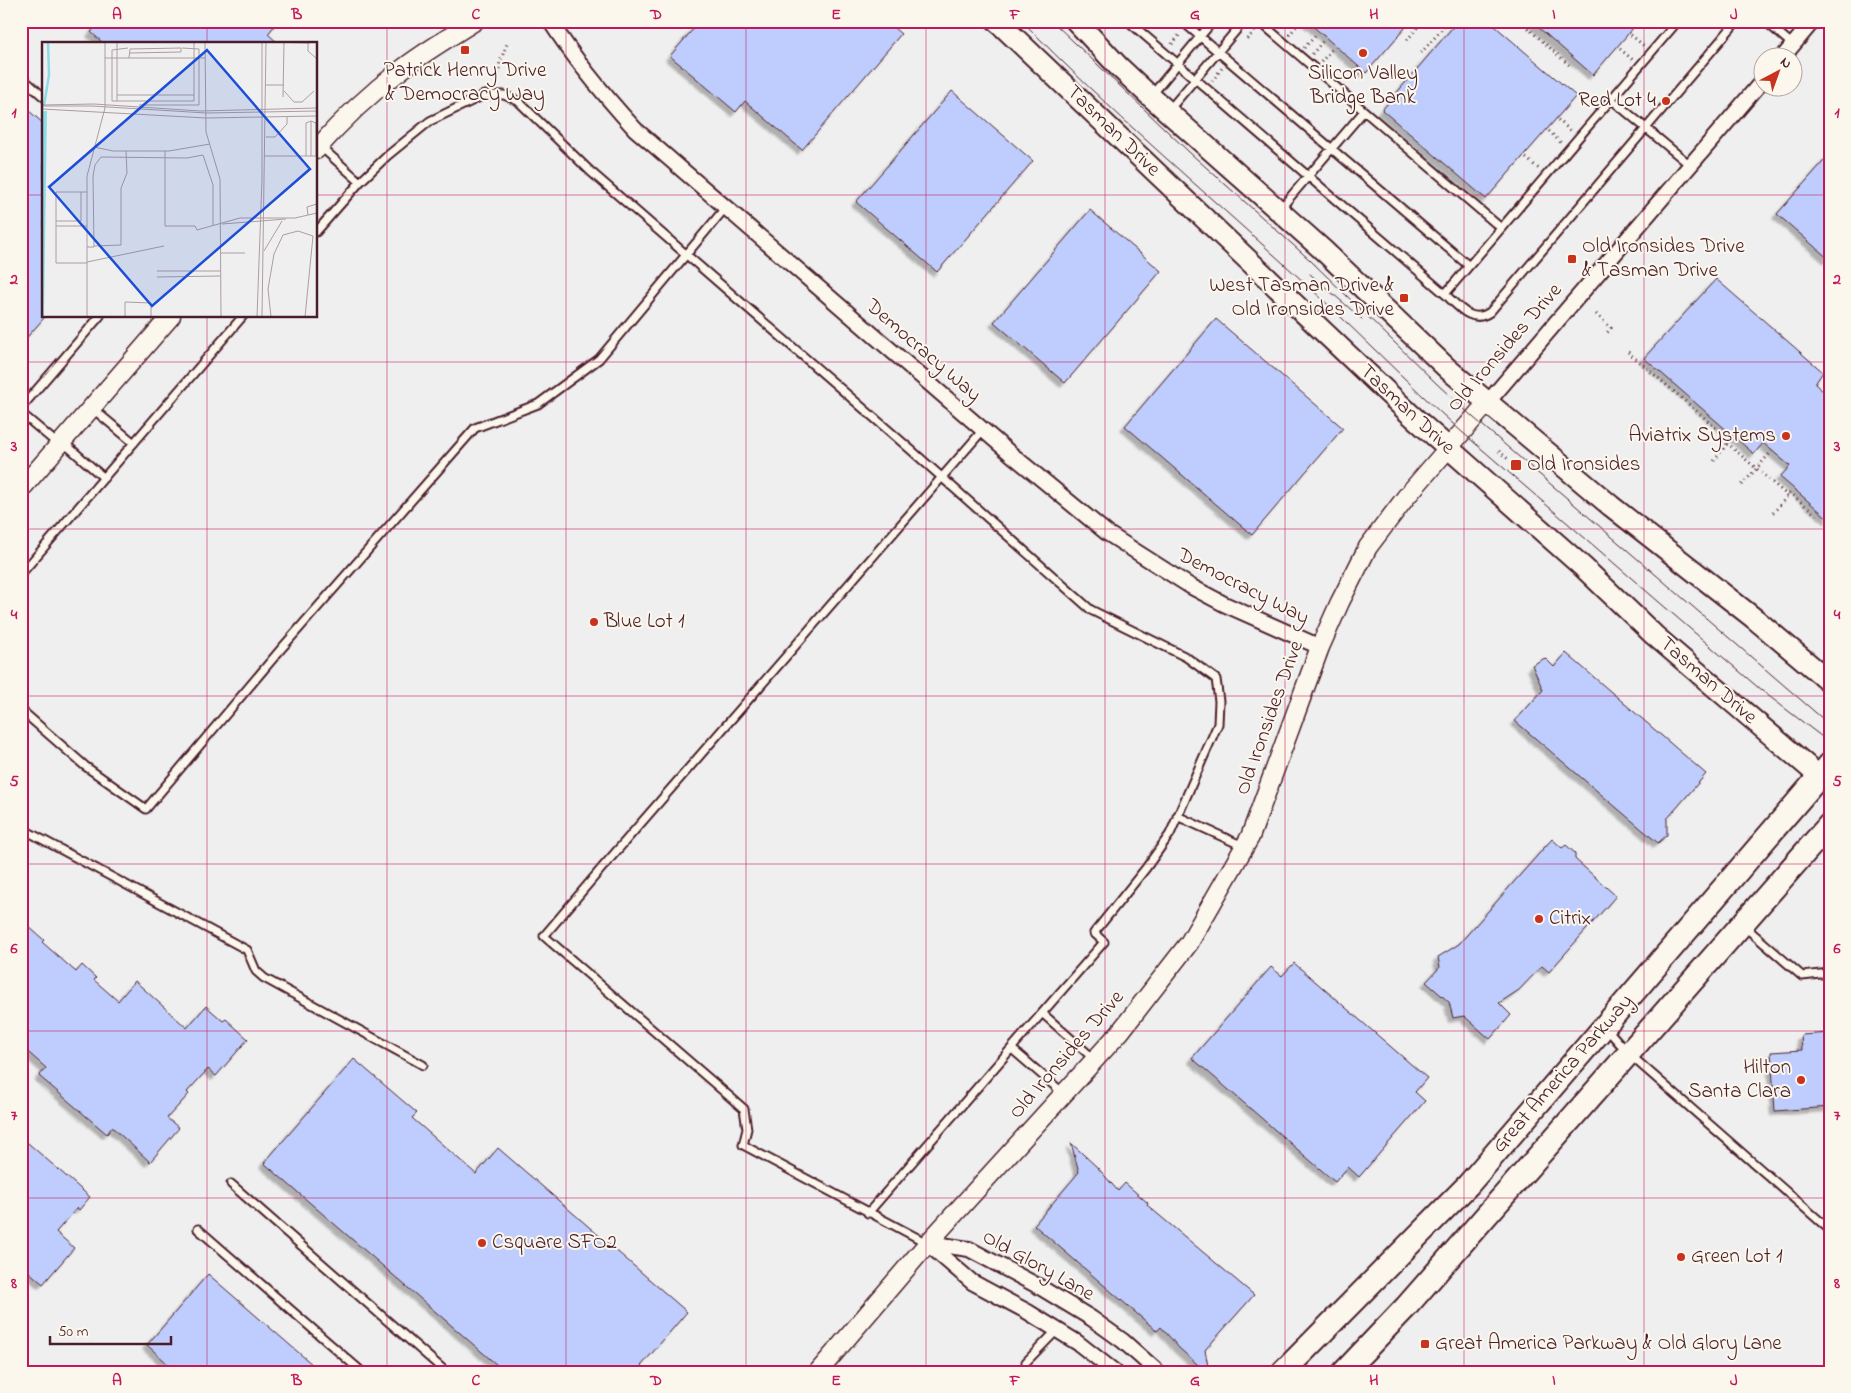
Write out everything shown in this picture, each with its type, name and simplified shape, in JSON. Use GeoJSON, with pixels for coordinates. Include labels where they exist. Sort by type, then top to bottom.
{"type":"FeatureCollection","features":[{"type":"Feature","properties":{"kind":"main road","name":"Tasman Drive"},"geometry":{"type":"LineString","coordinates":[[997,21],[1448,449],[1583,567],[1654,635],[1826,775]]}},
{"type":"Feature","properties":{"kind":"main road"},"geometry":{"type":"LineString","coordinates":[[1076,21],[1118,66],[1167,112],[1323,250],[1450,370],[1611,506],[1755,619],[1830,682]]}},
{"type":"Feature","properties":{"kind":"main road","name":"Great America Parkway"},"geometry":{"type":"LineString","coordinates":[[1283,1372],[1468,1186],[1826,775]]}},
{"type":"Feature","properties":{"kind":"main road","name":"Great America Parkway"},"geometry":{"type":"LineString","coordinates":[[1344,1372],[1406,1307],[1830,824]]}},
{"type":"Feature","properties":{"kind":"street"},"geometry":{"type":"LineString","coordinates":[[318,148],[352,113],[400,70],[475,21]]}},
{"type":"Feature","properties":{"kind":"street","name":"Democracy Way"},"geometry":{"type":"LineString","coordinates":[[550,21],[567,48],[635,129],[983,430],[1107,533],[1181,581],[1224,604],[1320,647]]}},
{"type":"Feature","properties":{"kind":"street"},"geometry":{"type":"LineString","coordinates":[[1790,48],[1813,21]]}},
{"type":"Feature","properties":{"kind":"street","name":"Old Ironsides Drive"},"geometry":{"type":"LineString","coordinates":[[818,1372],[928,1244],[1120,1032],[1189,943],[1245,846],[1320,647],[1368,547],[1406,497],[1754,91]]}},
{"type":"Feature","properties":{"kind":"street"},"geometry":{"type":"LineString","coordinates":[[23,483],[61,443],[169,318]]}},
{"type":"Feature","properties":{"kind":"street","name":"Old Glory Lane"},"geometry":{"type":"LineString","coordinates":[[928,1244],[972,1282],[1028,1312],[1078,1343],[1115,1372]]}},
{"type":"Feature","properties":{"kind":"street","name":"Old Glory Lane"},"geometry":{"type":"LineString","coordinates":[[928,1244],[969,1249],[1038,1286],[1091,1318],[1123,1341],[1158,1372]]}},
{"type":"Feature","properties":{"kind":"lane"},"geometry":{"type":"LineString","coordinates":[[1128,21],[1470,316],[1476,318],[1490,312],[1737,21]]}},
{"type":"Feature","properties":{"kind":"lane"},"geometry":{"type":"LineString","coordinates":[[1182,21],[1469,266]]}},
{"type":"Feature","properties":{"kind":"lane"},"geometry":{"type":"LineString","coordinates":[[1150,96],[1213,21]]}},
{"type":"Feature","properties":{"kind":"lane"},"geometry":{"type":"LineString","coordinates":[[1167,112],[1244,21]]}},
{"type":"Feature","properties":{"kind":"lane"},"geometry":{"type":"LineString","coordinates":[[1259,21],[1501,228]]}},
{"type":"Feature","properties":{"kind":"lane"},"geometry":{"type":"LineString","coordinates":[[1445,294],[1678,21]]}},
{"type":"Feature","properties":{"kind":"lane"},"geometry":{"type":"LineString","coordinates":[[1765,21],[1793,45]]}},
{"type":"Feature","properties":{"kind":"lane"},"geometry":{"type":"LineString","coordinates":[[21,77],[42,95]]}},
{"type":"Feature","properties":{"kind":"lane"},"geometry":{"type":"LineString","coordinates":[[318,230],[360,182],[387,156],[430,121],[484,95],[504,95],[518,101],[590,171],[687,254],[1091,610],[1186,657],[1216,679],[1219,701],[1218,724],[1170,834],[1146,868],[1094,933],[1104,942],[868,1213]]}},
{"type":"Feature","properties":{"kind":"lane"},"geometry":{"type":"LineString","coordinates":[[1612,98],[1690,165]]}},
{"type":"Feature","properties":{"kind":"lane"},"geometry":{"type":"LineString","coordinates":[[1278,211],[1364,111]]}},
{"type":"Feature","properties":{"kind":"lane"},"geometry":{"type":"LineString","coordinates":[[318,148],[360,182]]}},
{"type":"Feature","properties":{"kind":"lane"},"geometry":{"type":"LineString","coordinates":[[21,710],[85,766],[146,809],[298,630],[475,428],[538,404],[599,359],[726,207]]}},
{"type":"Feature","properties":{"kind":"lane"},"geometry":{"type":"LineString","coordinates":[[21,408],[98,318]]}},
{"type":"Feature","properties":{"kind":"lane"},"geometry":{"type":"LineString","coordinates":[[21,574],[241,318]]}},
{"type":"Feature","properties":{"kind":"lane"},"geometry":{"type":"LineString","coordinates":[[92,408],[134,443]]}},
{"type":"Feature","properties":{"kind":"lane"},"geometry":{"type":"LineString","coordinates":[[21,413],[104,478]]}},
{"type":"Feature","properties":{"kind":"lane"},"geometry":{"type":"LineString","coordinates":[[928,1244],[743,1145],[747,1130],[744,1109],[544,936],[983,430]]}},
{"type":"Feature","properties":{"kind":"lane"},"geometry":{"type":"LineString","coordinates":[[1177,816],[1245,846]]}},
{"type":"Feature","properties":{"kind":"lane"},"geometry":{"type":"LineString","coordinates":[[21,828],[247,950],[256,971],[264,978],[423,1065]]}},
{"type":"Feature","properties":{"kind":"lane"},"geometry":{"type":"LineString","coordinates":[[1742,924],[1802,976],[1830,974]]}},
{"type":"Feature","properties":{"kind":"lane"},"geometry":{"type":"LineString","coordinates":[[1042,1013],[1095,1060]]}},
{"type":"Feature","properties":{"kind":"lane"},"geometry":{"type":"LineString","coordinates":[[1605,1027],[1629,1054],[1830,1230]]}},
{"type":"Feature","properties":{"kind":"lane"},"geometry":{"type":"LineString","coordinates":[[1012,1049],[1064,1094]]}},
{"type":"Feature","properties":{"kind":"lane"},"geometry":{"type":"LineString","coordinates":[[230,1184],[446,1372]]}},
{"type":"Feature","properties":{"kind":"lane"},"geometry":{"type":"LineString","coordinates":[[198,1230],[362,1372]]}},
{"type":"Feature","properties":{"kind":"lane"},"geometry":{"type":"LineString","coordinates":[[1026,1362],[1057,1330]]}},
{"type":"Feature","properties":{"kind":"path"},"geometry":{"type":"LineString","coordinates":[[1407,40],[1423,21]]}},
{"type":"Feature","properties":{"kind":"path"},"geometry":{"type":"LineString","coordinates":[[1421,53],[1445,26],[1440,21]]}},
{"type":"Feature","properties":{"kind":"path"},"geometry":{"type":"LineString","coordinates":[[1520,21],[1569,64]]}},
{"type":"Feature","properties":{"kind":"path"},"geometry":{"type":"LineString","coordinates":[[1247,40],[1256,29]]}},
{"type":"Feature","properties":{"kind":"path"},"geometry":{"type":"LineString","coordinates":[[1170,46],[1184,30]]}},
{"type":"Feature","properties":{"kind":"path"},"geometry":{"type":"LineString","coordinates":[[495,95],[500,62],[508,41]]}},
{"type":"Feature","properties":{"kind":"path"},"geometry":{"type":"LineString","coordinates":[[1211,81],[1225,65]]}},
{"type":"Feature","properties":{"kind":"path"},"geometry":{"type":"LineString","coordinates":[[1558,120],[1578,138]]}},
{"type":"Feature","properties":{"kind":"path"},"geometry":{"type":"LineString","coordinates":[[1549,131],[1569,149]]}},
{"type":"Feature","properties":{"kind":"path"},"geometry":{"type":"LineString","coordinates":[[1526,158],[1546,175]]}},
{"type":"Feature","properties":{"kind":"path"},"geometry":{"type":"LineString","coordinates":[[1596,314],[1611,328],[1606,334]]}},
{"type":"Feature","properties":{"kind":"path"},"geometry":{"type":"LineString","coordinates":[[1628,352],[1730,440],[1714,461]]}},
{"type":"Feature","properties":{"kind":"path"},"geometry":{"type":"LineString","coordinates":[[1727,444],[1788,496]]}},
{"type":"Feature","properties":{"kind":"path"},"geometry":{"type":"LineString","coordinates":[[1499,451],[1509,460]]}},
{"type":"Feature","properties":{"kind":"path"},"geometry":{"type":"LineString","coordinates":[[1742,485],[1772,451]]}},
{"type":"Feature","properties":{"kind":"path"},"geometry":{"type":"LineString","coordinates":[[1773,513],[1790,493],[1816,515]]}},
{"type":"Feature","properties":{"kind":"building"},"geometry":{"type":"Polygon","coordinates":[[[101,21],[278,21],[268,34],[277,42],[102,42],[91,32],[101,21]]]}},
{"type":"Feature","properties":{"kind":"building"},"geometry":{"type":"Polygon","coordinates":[[[700,21],[886,21],[901,34],[802,150],[745,101],[736,112],[670,56],[700,21]]]}},
{"type":"Feature","properties":{"kind":"building","name":"Silicon Valley Bridge Bank"},"geometry":{"type":"Polygon","coordinates":[[[1307,21],[1411,21],[1366,73],[1307,21]]]}},
{"type":"Feature","properties":{"kind":"building"},"geometry":{"type":"Polygon","coordinates":[[[1458,21],[1489,21],[1576,96],[1486,199],[1382,110],[1458,21]]]}},
{"type":"Feature","properties":{"kind":"building"},"geometry":{"type":"Polygon","coordinates":[[[1531,21],[1639,21],[1593,75],[1531,21]]]}},
{"type":"Feature","properties":{"kind":"building"},"geometry":{"type":"Polygon","coordinates":[[[952,91],[1033,161],[937,272],[856,202],[952,91]]]}},
{"type":"Feature","properties":{"kind":"building"},"geometry":{"type":"Polygon","coordinates":[[[21,104],[42,122],[42,318],[44,318],[21,344],[21,104]]]}},
{"type":"Feature","properties":{"kind":"building"},"geometry":{"type":"Polygon","coordinates":[[[1830,154],[1830,260],[1777,214],[1830,154]]]}},
{"type":"Feature","properties":{"kind":"building"},"geometry":{"type":"Polygon","coordinates":[[[1090,210],[1161,271],[1065,383],[994,322],[1090,210]]]}},
{"type":"Feature","properties":{"kind":"building"},"geometry":{"type":"Polygon","coordinates":[[[1716,279],[1823,372],[1815,384],[1830,397],[1830,520],[1780,477],[1790,466],[1763,443],[1754,454],[1644,358],[1716,279]]]}},
{"type":"Feature","properties":{"kind":"building"},"geometry":{"type":"Polygon","coordinates":[[[1216,319],[1343,428],[1252,535],[1125,426],[1216,319]]]}},
{"type":"Feature","properties":{"kind":"building"},"geometry":{"type":"Polygon","coordinates":[[[1566,653],[1706,774],[1667,819],[1667,835],[1658,843],[1515,721],[1543,690],[1532,665],[1545,658],[1554,667],[1566,653]]]}},
{"type":"Feature","properties":{"kind":"building","name":"Citrix"},"geometry":{"type":"Polygon","coordinates":[[[1552,839],[1562,848],[1566,845],[1575,853],[1575,859],[1616,896],[1549,972],[1542,966],[1519,990],[1499,1003],[1511,1015],[1490,1039],[1464,1016],[1453,1018],[1449,1002],[1426,982],[1440,967],[1438,957],[1459,944],[1552,839]]]}},
{"type":"Feature","properties":{"kind":"building"},"geometry":{"type":"Polygon","coordinates":[[[21,920],[44,940],[42,942],[76,972],[82,965],[96,978],[94,980],[118,1001],[135,981],[187,1028],[206,1006],[223,1021],[226,1019],[248,1039],[216,1076],[208,1069],[187,1092],[189,1094],[167,1118],[179,1128],[150,1162],[112,1127],[107,1134],[39,1076],[46,1068],[21,1046],[21,920]]]}},
{"type":"Feature","properties":{"kind":"building"},"geometry":{"type":"Polygon","coordinates":[[[1294,963],[1427,1078],[1415,1092],[1425,1101],[1359,1177],[1348,1167],[1335,1182],[1192,1058],[1271,967],[1282,976],[1294,963]]]}},
{"type":"Feature","properties":{"kind":"building","name":"Hilton Santa Clara"},"geometry":{"type":"Polygon","coordinates":[[[1830,1033],[1830,1107],[1775,1111],[1771,1052],[1802,1050],[1801,1035],[1830,1033]]]}},
{"type":"Feature","properties":{"kind":"building","name":"Csquare SFO2"},"geometry":{"type":"Polygon","coordinates":[[[354,1059],[417,1113],[412,1118],[476,1174],[498,1148],[687,1312],[636,1372],[505,1372],[264,1163],[354,1059]]]}},
{"type":"Feature","properties":{"kind":"building"},"geometry":{"type":"Polygon","coordinates":[[[21,1137],[90,1197],[79,1210],[77,1208],[56,1232],[74,1248],[43,1284],[21,1265],[21,1137]]]}},
{"type":"Feature","properties":{"kind":"building"},"geometry":{"type":"Polygon","coordinates":[[[1071,1143],[1098,1168],[1118,1191],[1125,1183],[1148,1203],[1147,1205],[1254,1295],[1205,1350],[1209,1372],[1206,1372],[1179,1348],[1161,1327],[1157,1331],[1034,1225],[1079,1172],[1071,1143]]]}},
{"type":"Feature","properties":{"kind":"building"},"geometry":{"type":"Polygon","coordinates":[[[208,1274],[321,1372],[177,1372],[147,1345],[208,1274]]]}},
{"type":"Feature","properties":{"kind":"tram line"},"geometry":{"type":"LineString","coordinates":[[1022,21],[1122,118],[1294,273],[1462,432],[1761,690],[1830,743]]}},
{"type":"Feature","properties":{"kind":"tram line"},"geometry":{"type":"LineString","coordinates":[[1052,21],[1189,152],[1310,260],[1474,418],[1830,725]]}},
{"type":"Feature","properties":{"kind":"tram line"},"geometry":{"type":"LineString","coordinates":[[1310,274],[1362,319]]}},
{"type":"Feature","properties":{"kind":"place","name":"Patrick Henry Drive & Democracy Way"},"geometry":{"type":"Point","coordinates":[465,50]}},
{"type":"Feature","properties":{"kind":"place","name":"Silicon Valley Bridge Bank"},"geometry":{"type":"Point","coordinates":[1363,53]}},
{"type":"Feature","properties":{"kind":"place","name":"Red Lot 4"},"geometry":{"type":"Point","coordinates":[1666,101]}},
{"type":"Feature","properties":{"kind":"place","name":"Old Ironsides Drive & Tasman Drive"},"geometry":{"type":"Point","coordinates":[1572,259]}},
{"type":"Feature","properties":{"kind":"place","name":"West Tasman Drive & Old Ironsides Drive"},"geometry":{"type":"Point","coordinates":[1404,298]}},
{"type":"Feature","properties":{"kind":"place","name":"Aviatrix Systems"},"geometry":{"type":"Point","coordinates":[1786,436]}},
{"type":"Feature","properties":{"kind":"place","name":"Old Ironsides"},"geometry":{"type":"Point","coordinates":[1516,465]}},
{"type":"Feature","properties":{"kind":"place","name":"Blue Lot 1"},"geometry":{"type":"Point","coordinates":[594,622]}},
{"type":"Feature","properties":{"kind":"place","name":"Citrix"},"geometry":{"type":"Point","coordinates":[1539,919]}},
{"type":"Feature","properties":{"kind":"place","name":"Hilton Santa Clara"},"geometry":{"type":"Point","coordinates":[1801,1080]}},
{"type":"Feature","properties":{"kind":"place","name":"Csquare SFO2"},"geometry":{"type":"Point","coordinates":[482,1243]}},
{"type":"Feature","properties":{"kind":"place","name":"Green Lot 1"},"geometry":{"type":"Point","coordinates":[1681,1257]}},
{"type":"Feature","properties":{"kind":"place","name":"Great America Parkway & Old Glory Lane"},"geometry":{"type":"Point","coordinates":[1425,1344]}}]}
